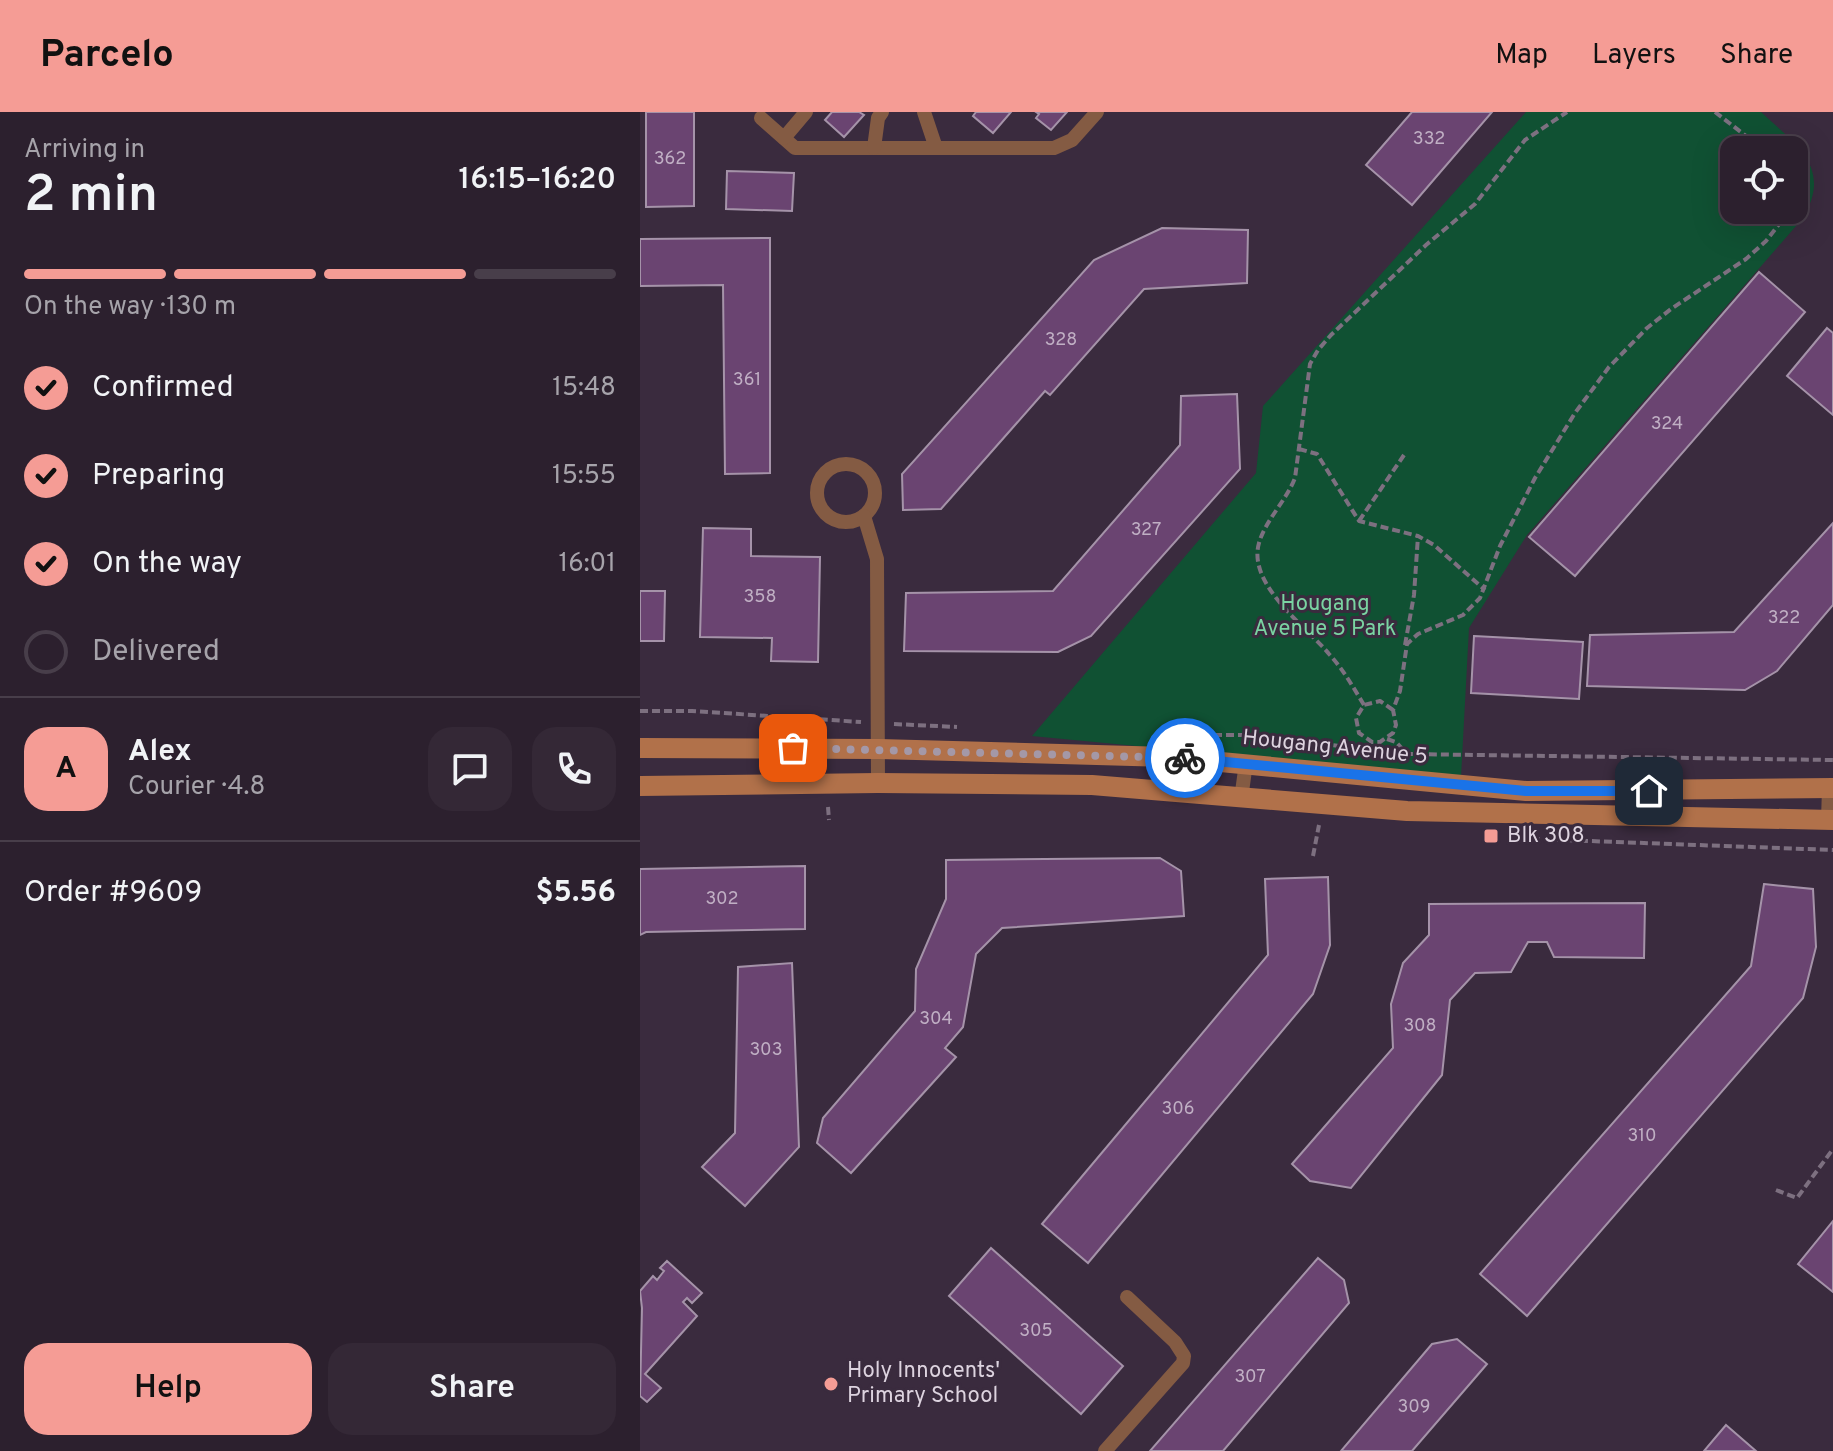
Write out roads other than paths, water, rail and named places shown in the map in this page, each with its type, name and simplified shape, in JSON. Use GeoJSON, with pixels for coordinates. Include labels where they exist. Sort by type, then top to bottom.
{"type":"FeatureCollection","features":[{"type":"Feature","properties":{"kind":"street","name":"Hougang Avenue 5"},"geometry":{"type":"LineString","coordinates":[[640,748],[879,749],[1168,757],[1526,791],[1831,788]]}},
{"type":"Feature","properties":{"kind":"street"},"geometry":{"type":"LineString","coordinates":[[640,786],[878,783],[1092,785],[1407,811],[1831,820]]}},
{"type":"Feature","properties":{"kind":"lane"},"geometry":{"type":"LineString","coordinates":[[784,138],[806,112]]}},
{"type":"Feature","properties":{"kind":"lane"},"geometry":{"type":"LineString","coordinates":[[874,148],[878,118],[882,112]]}},
{"type":"Feature","properties":{"kind":"lane"},"geometry":{"type":"LineString","coordinates":[[924,112],[936,148]]}},
{"type":"Feature","properties":{"kind":"lane"},"geometry":{"type":"LineString","coordinates":[[761,118],[795,148],[1054,148],[1072,140],[1097,112]]}},
{"type":"Feature","properties":{"kind":"lane"},"geometry":{"type":"LineString","coordinates":[[849,464],[866,472],[874,490],[870,508],[864,516],[846,522],[828,517],[822,510],[816,493],[823,476],[830,469],[849,464]]}},
{"type":"Feature","properties":{"kind":"lane"},"geometry":{"type":"LineString","coordinates":[[864,516],[877,559],[878,783]]}},
{"type":"Feature","properties":{"kind":"lane"},"geometry":{"type":"LineString","coordinates":[[1241,799],[1246,763]]}},
{"type":"Feature","properties":{"kind":"lane"},"geometry":{"type":"LineString","coordinates":[[1831,788],[1831,820]]}},
{"type":"Feature","properties":{"kind":"lane"},"geometry":{"type":"LineString","coordinates":[[1105,1451],[1177,1370],[1184,1356],[1175,1342],[1127,1297]]}},
{"type":"Feature","properties":{"kind":"place","name":"Blk 308"},"geometry":{"type":"Point","coordinates":[1491,836]}},
{"type":"Feature","properties":{"kind":"place","name":"Holy Innocents' Primary School"},"geometry":{"type":"Point","coordinates":[831,1384]}},
{"type":"Feature","properties":{"kind":"park label","name":"Hougang Avenue 5 Park"},"geometry":{"type":"Point","coordinates":[1325,616]}}]}
